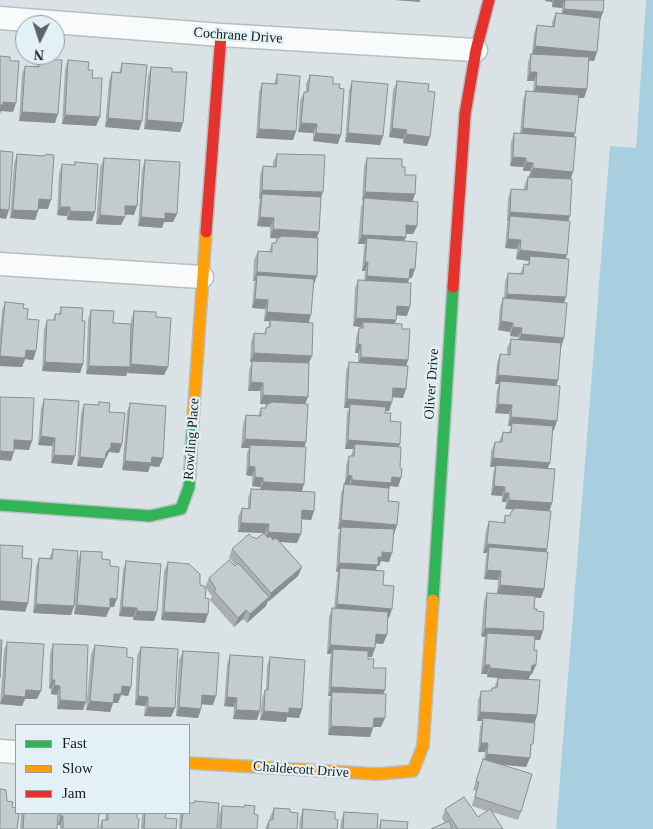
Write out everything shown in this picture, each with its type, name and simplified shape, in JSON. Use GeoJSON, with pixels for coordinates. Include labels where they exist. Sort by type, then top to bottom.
{"type":"FeatureCollection","features":[{"type":"Feature","properties":{"kind":"street","name":"Oliver Drive"},"geometry":{"type":"LineString","coordinates":[[413,771],[423,746],[465,114],[476,50],[489,0]]}},
{"type":"Feature","properties":{"kind":"street","name":"Cochrane Drive"},"geometry":{"type":"LineString","coordinates":[[0,18],[221,36],[476,50]]}},
{"type":"Feature","properties":{"kind":"street","name":"Rowling Place"},"geometry":{"type":"LineString","coordinates":[[0,506],[150,516],[181,509],[189,487],[202,277],[221,36]]}},
{"type":"Feature","properties":{"kind":"street"},"geometry":{"type":"LineString","coordinates":[[0,264],[202,277]]}},
{"type":"Feature","properties":{"kind":"street"},"geometry":{"type":"LineString","coordinates":[[0,751],[15,752]]}},
{"type":"Feature","properties":{"kind":"street","name":"Chaldecott Drive"},"geometry":{"type":"LineString","coordinates":[[190,763],[378,774],[413,771]]}},
{"type":"Feature","properties":{"kind":"shaded area"},"geometry":{"type":"Polygon","coordinates":[[[646,0],[653,0],[653,829],[556,829],[610,146],[636,148],[646,0]]]}},
{"type":"Feature","properties":{"kind":"building"},"geometry":{"type":"Polygon","coordinates":[[[565,0],[604,0],[603,12],[564,9],[565,0]]]}},
{"type":"Feature","properties":{"kind":"building"},"geometry":{"type":"Polygon","coordinates":[[[556,13],[600,18],[597,52],[535,46],[537,25],[554,27],[556,13]]]}},
{"type":"Feature","properties":{"kind":"building"},"geometry":{"type":"Polygon","coordinates":[[[531,54],[589,57],[587,89],[536,86],[537,72],[530,72],[531,54]]]}},
{"type":"Feature","properties":{"kind":"building"},"geometry":{"type":"Polygon","coordinates":[[[0,56],[10,57],[10,61],[15,61],[15,65],[19,65],[16,103],[3,102],[3,105],[0,105],[0,56]]]}},
{"type":"Feature","properties":{"kind":"building"},"geometry":{"type":"Polygon","coordinates":[[[68,60],[89,62],[88,70],[93,70],[92,78],[102,78],[100,117],[65,115],[68,60]]]}},
{"type":"Feature","properties":{"kind":"building"},"geometry":{"type":"Polygon","coordinates":[[[122,63],[147,65],[142,121],[108,118],[112,72],[121,73],[122,63]]]}},
{"type":"Feature","properties":{"kind":"building"},"geometry":{"type":"Polygon","coordinates":[[[39,65],[62,65],[58,114],[22,112],[25,66],[39,67],[39,65]]]}},
{"type":"Feature","properties":{"kind":"building"},"geometry":{"type":"Polygon","coordinates":[[[151,67],[172,68],[172,72],[187,72],[183,123],[147,120],[151,67]]]}},
{"type":"Feature","properties":{"kind":"building"},"geometry":{"type":"Polygon","coordinates":[[[277,74],[300,76],[296,131],[259,129],[262,83],[277,84],[277,74]]]}},
{"type":"Feature","properties":{"kind":"building"},"geometry":{"type":"Polygon","coordinates":[[[310,75],[333,77],[333,84],[340,84],[339,88],[344,89],[341,135],[316,133],[317,124],[301,123],[304,92],[308,92],[310,75]]]}},
{"type":"Feature","properties":{"kind":"building"},"geometry":{"type":"Polygon","coordinates":[[[352,81],[388,84],[383,136],[348,133],[352,81]]]}},
{"type":"Feature","properties":{"kind":"building"},"geometry":{"type":"Polygon","coordinates":[[[397,81],[429,84],[428,91],[435,92],[430,137],[406,134],[407,130],[392,128],[397,81]]]}},
{"type":"Feature","properties":{"kind":"building"},"geometry":{"type":"Polygon","coordinates":[[[526,91],[579,95],[575,133],[523,128],[526,91]]]}},
{"type":"Feature","properties":{"kind":"building"},"geometry":{"type":"Polygon","coordinates":[[[514,133],[576,137],[573,172],[533,168],[533,163],[526,162],[526,158],[513,157],[514,133]]]}},
{"type":"Feature","properties":{"kind":"building"},"geometry":{"type":"Polygon","coordinates":[[[0,151],[13,152],[9,210],[0,209],[0,151]]]}},
{"type":"Feature","properties":{"kind":"building"},"geometry":{"type":"Polygon","coordinates":[[[17,154],[54,155],[51,200],[39,199],[38,211],[13,210],[17,154]]]}},
{"type":"Feature","properties":{"kind":"building"},"geometry":{"type":"Polygon","coordinates":[[[277,154],[325,155],[323,192],[262,190],[263,166],[276,167],[277,154]]]}},
{"type":"Feature","properties":{"kind":"building"},"geometry":{"type":"Polygon","coordinates":[[[104,158],[140,160],[137,206],[125,206],[125,217],[100,215],[104,158]]]}},
{"type":"Feature","properties":{"kind":"building"},"geometry":{"type":"Polygon","coordinates":[[[367,158],[402,159],[405,175],[416,175],[415,194],[365,192],[367,158]]]}},
{"type":"Feature","properties":{"kind":"building"},"geometry":{"type":"Polygon","coordinates":[[[145,160],[180,162],[177,214],[165,213],[165,219],[141,217],[145,160]]]}},
{"type":"Feature","properties":{"kind":"building"},"geometry":{"type":"Polygon","coordinates":[[[75,162],[98,164],[95,212],[70,211],[70,207],[60,207],[62,164],[75,165],[75,162]]]}},
{"type":"Feature","properties":{"kind":"building"},"geometry":{"type":"Polygon","coordinates":[[[528,177],[572,179],[570,216],[510,212],[511,189],[527,190],[528,177]]]}},
{"type":"Feature","properties":{"kind":"building"},"geometry":{"type":"Polygon","coordinates":[[[262,194],[321,197],[319,232],[273,229],[274,218],[260,217],[262,194]]]}},
{"type":"Feature","properties":{"kind":"building"},"geometry":{"type":"Polygon","coordinates":[[[364,198],[418,202],[417,226],[406,225],[406,237],[362,235],[364,198]]]}},
{"type":"Feature","properties":{"kind":"building"},"geometry":{"type":"Polygon","coordinates":[[[510,216],[570,221],[567,255],[520,250],[521,240],[508,239],[510,216]]]}},
{"type":"Feature","properties":{"kind":"building"},"geometry":{"type":"Polygon","coordinates":[[[282,236],[318,238],[317,276],[257,272],[258,251],[272,252],[272,243],[276,243],[277,239],[282,236]]]}},
{"type":"Feature","properties":{"kind":"building"},"geometry":{"type":"Polygon","coordinates":[[[367,238],[417,242],[415,269],[410,269],[409,279],[367,276],[368,262],[365,262],[367,238]]]}},
{"type":"Feature","properties":{"kind":"building"},"geometry":{"type":"Polygon","coordinates":[[[530,256],[569,259],[566,297],[507,294],[508,273],[523,274],[524,264],[529,265],[530,256]]]}},
{"type":"Feature","properties":{"kind":"building"},"geometry":{"type":"Polygon","coordinates":[[[257,275],[314,279],[311,315],[267,312],[268,300],[255,299],[257,275]]]}},
{"type":"Feature","properties":{"kind":"building"},"geometry":{"type":"Polygon","coordinates":[[[358,280],[411,283],[410,307],[397,306],[396,320],[356,318],[358,280]]]}},
{"type":"Feature","properties":{"kind":"building"},"geometry":{"type":"Polygon","coordinates":[[[503,298],[567,303],[564,338],[521,334],[522,328],[513,327],[513,323],[501,321],[503,298]]]}},
{"type":"Feature","properties":{"kind":"building"},"geometry":{"type":"Polygon","coordinates":[[[5,302],[24,304],[23,308],[28,309],[27,319],[39,320],[36,351],[26,350],[25,358],[0,356],[5,302]]]}},
{"type":"Feature","properties":{"kind":"building"},"geometry":{"type":"Polygon","coordinates":[[[61,307],[83,308],[82,321],[85,321],[83,364],[45,362],[47,320],[55,320],[55,314],[61,314],[61,307]]]}},
{"type":"Feature","properties":{"kind":"building"},"geometry":{"type":"Polygon","coordinates":[[[91,310],[114,311],[113,323],[131,324],[130,367],[89,366],[91,310]]]}},
{"type":"Feature","properties":{"kind":"building"},"geometry":{"type":"Polygon","coordinates":[[[134,311],[156,312],[156,317],[171,318],[168,367],[131,364],[134,311]]]}},
{"type":"Feature","properties":{"kind":"building"},"geometry":{"type":"Polygon","coordinates":[[[270,320],[313,323],[312,356],[254,353],[254,333],[266,334],[266,328],[270,327],[270,320]]]}},
{"type":"Feature","properties":{"kind":"building"},"geometry":{"type":"Polygon","coordinates":[[[363,322],[402,324],[402,329],[410,329],[408,360],[361,357],[361,344],[358,344],[359,328],[363,328],[363,322]]]}},
{"type":"Feature","properties":{"kind":"building"},"geometry":{"type":"Polygon","coordinates":[[[511,339],[561,343],[558,380],[498,375],[500,354],[510,355],[511,339]]]}},
{"type":"Feature","properties":{"kind":"building"},"geometry":{"type":"Polygon","coordinates":[[[252,361],[309,363],[308,397],[263,395],[263,383],[251,382],[252,361]]]}},
{"type":"Feature","properties":{"kind":"building"},"geometry":{"type":"Polygon","coordinates":[[[349,362],[408,366],[406,389],[393,388],[392,402],[347,399],[349,362]]]}},
{"type":"Feature","properties":{"kind":"building"},"geometry":{"type":"Polygon","coordinates":[[[500,381],[560,386],[557,421],[511,417],[512,405],[498,404],[500,381]]]}},
{"type":"Feature","properties":{"kind":"building"},"geometry":{"type":"Polygon","coordinates":[[[0,397],[34,398],[32,441],[14,440],[14,452],[0,451],[0,397]]]}},
{"type":"Feature","properties":{"kind":"building"},"geometry":{"type":"Polygon","coordinates":[[[44,399],[79,401],[75,456],[54,455],[55,438],[41,436],[44,399]]]}},
{"type":"Feature","properties":{"kind":"building"},"geometry":{"type":"Polygon","coordinates":[[[99,402],[110,403],[109,412],[125,413],[122,444],[111,443],[105,459],[80,457],[84,404],[99,405],[99,402]]]}},
{"type":"Feature","properties":{"kind":"building"},"geometry":{"type":"Polygon","coordinates":[[[272,402],[308,404],[306,442],[245,439],[246,415],[261,416],[261,408],[266,408],[266,405],[272,402]]]}},
{"type":"Feature","properties":{"kind":"building"},"geometry":{"type":"Polygon","coordinates":[[[130,403],[166,406],[163,458],[152,457],[151,463],[125,461],[130,403]]]}},
{"type":"Feature","properties":{"kind":"building"},"geometry":{"type":"Polygon","coordinates":[[[350,404],[386,407],[385,413],[391,413],[390,421],[401,422],[400,444],[348,440],[350,404]]]}},
{"type":"Feature","properties":{"kind":"building"},"geometry":{"type":"Polygon","coordinates":[[[512,423],[553,426],[550,463],[493,458],[495,442],[502,442],[503,432],[511,433],[512,423]]]}},
{"type":"Feature","properties":{"kind":"building"},"geometry":{"type":"Polygon","coordinates":[[[355,444],[401,447],[401,478],[392,477],[391,483],[352,480],[352,476],[348,475],[349,456],[354,456],[355,444]]]}},
{"type":"Feature","properties":{"kind":"building"},"geometry":{"type":"Polygon","coordinates":[[[250,445],[306,447],[304,484],[263,482],[263,478],[255,477],[255,467],[249,466],[250,445]]]}},
{"type":"Feature","properties":{"kind":"building"},"geometry":{"type":"Polygon","coordinates":[[[496,465],[555,469],[552,503],[509,500],[509,493],[505,493],[505,487],[494,486],[496,465]]]}},
{"type":"Feature","properties":{"kind":"building"},"geometry":{"type":"Polygon","coordinates":[[[344,484],[389,488],[388,501],[399,502],[397,525],[341,520],[344,484]]]}},
{"type":"Feature","properties":{"kind":"building"},"geometry":{"type":"Polygon","coordinates":[[[251,489],[315,492],[314,511],[302,510],[301,534],[268,532],[269,524],[241,523],[242,508],[250,509],[251,489]]]}},
{"type":"Feature","properties":{"kind":"building"},"geometry":{"type":"Polygon","coordinates":[[[515,508],[551,511],[547,549],[487,544],[489,521],[505,523],[505,515],[510,516],[515,508]]]}},
{"type":"Feature","properties":{"kind":"building"},"geometry":{"type":"Polygon","coordinates":[[[341,527],[394,529],[392,553],[382,552],[382,557],[378,557],[378,565],[339,563],[341,527]]]}},
{"type":"Feature","properties":{"kind":"building"},"geometry":{"type":"Polygon","coordinates":[[[264,533],[268,538],[270,536],[273,540],[276,538],[302,567],[271,593],[232,549],[249,534],[256,539],[264,533]]]}},
{"type":"Feature","properties":{"kind":"building"},"geometry":{"type":"Polygon","coordinates":[[[0,545],[23,546],[22,558],[32,559],[28,603],[0,601],[0,545]]]}},
{"type":"Feature","properties":{"kind":"building"},"geometry":{"type":"Polygon","coordinates":[[[489,547],[548,552],[544,589],[500,585],[501,571],[487,570],[489,547]]]}},
{"type":"Feature","properties":{"kind":"building"},"geometry":{"type":"Polygon","coordinates":[[[53,549],[78,551],[74,606],[36,604],[39,558],[52,559],[53,549]]]}},
{"type":"Feature","properties":{"kind":"building"},"geometry":{"type":"Polygon","coordinates":[[[81,551],[102,552],[102,559],[110,560],[110,566],[119,567],[117,599],[110,598],[110,608],[77,605],[81,551]]]}},
{"type":"Feature","properties":{"kind":"building"},"geometry":{"type":"Polygon","coordinates":[[[229,560],[235,566],[238,563],[269,597],[250,614],[246,610],[238,618],[214,591],[216,589],[209,578],[229,560]]]}},
{"type":"Feature","properties":{"kind":"building"},"geometry":{"type":"Polygon","coordinates":[[[126,561],[161,564],[157,612],[137,611],[137,608],[122,607],[126,561]]]}},
{"type":"Feature","properties":{"kind":"building"},"geometry":{"type":"Polygon","coordinates":[[[168,562],[189,564],[200,574],[200,585],[204,586],[206,590],[205,598],[209,599],[208,614],[164,612],[168,562]]]}},
{"type":"Feature","properties":{"kind":"building"},"geometry":{"type":"Polygon","coordinates":[[[340,568],[384,571],[383,585],[394,586],[392,609],[337,604],[340,568]]]}},
{"type":"Feature","properties":{"kind":"building"},"geometry":{"type":"Polygon","coordinates":[[[487,593],[535,596],[534,609],[544,612],[543,631],[485,628],[487,593]]]}},
{"type":"Feature","properties":{"kind":"building"},"geometry":{"type":"Polygon","coordinates":[[[332,608],[388,612],[387,635],[376,634],[375,648],[330,645],[332,608]]]}},
{"type":"Feature","properties":{"kind":"building"},"geometry":{"type":"Polygon","coordinates":[[[487,633],[535,636],[534,650],[537,650],[536,665],[532,665],[531,672],[490,668],[490,665],[485,665],[487,633]]]}},
{"type":"Feature","properties":{"kind":"building"},"geometry":{"type":"Polygon","coordinates":[[[0,640],[2,640],[0,678],[0,640]]]}},
{"type":"Feature","properties":{"kind":"building"},"geometry":{"type":"Polygon","coordinates":[[[7,642],[44,644],[41,691],[26,690],[25,697],[4,695],[7,642]]]}},
{"type":"Feature","properties":{"kind":"building"},"geometry":{"type":"Polygon","coordinates":[[[53,644],[88,645],[86,702],[60,700],[60,686],[54,685],[55,680],[52,680],[53,644]]]}},
{"type":"Feature","properties":{"kind":"building"},"geometry":{"type":"Polygon","coordinates":[[[95,645],[127,648],[127,657],[133,658],[131,687],[122,686],[121,694],[114,694],[113,703],[90,701],[95,645]]]}},
{"type":"Feature","properties":{"kind":"building"},"geometry":{"type":"Polygon","coordinates":[[[141,647],[178,649],[175,708],[148,707],[148,697],[138,696],[141,647]]]}},
{"type":"Feature","properties":{"kind":"building"},"geometry":{"type":"Polygon","coordinates":[[[333,649],[368,651],[368,659],[374,659],[373,668],[386,668],[385,690],[331,687],[333,649]]]}},
{"type":"Feature","properties":{"kind":"building"},"geometry":{"type":"Polygon","coordinates":[[[183,651],[219,653],[216,696],[202,695],[201,709],[179,707],[183,651]]]}},
{"type":"Feature","properties":{"kind":"building"},"geometry":{"type":"Polygon","coordinates":[[[230,655],[263,657],[260,711],[236,710],[237,698],[227,697],[230,655]]]}},
{"type":"Feature","properties":{"kind":"building"},"geometry":{"type":"Polygon","coordinates":[[[270,657],[305,660],[302,709],[289,708],[289,713],[264,711],[265,690],[268,690],[270,657]]]}},
{"type":"Feature","properties":{"kind":"building"},"geometry":{"type":"Polygon","coordinates":[[[498,678],[540,680],[537,715],[480,712],[481,691],[491,691],[492,688],[497,688],[498,678]]]}},
{"type":"Feature","properties":{"kind":"building"},"geometry":{"type":"Polygon","coordinates":[[[332,692],[386,694],[385,718],[374,718],[373,728],[331,726],[332,692]]]}},
{"type":"Feature","properties":{"kind":"building"},"geometry":{"type":"Polygon","coordinates":[[[483,718],[535,723],[530,758],[487,754],[488,743],[481,743],[483,718]]]}},
{"type":"Feature","properties":{"kind":"building"},"geometry":{"type":"Polygon","coordinates":[[[483,759],[532,774],[521,812],[475,797],[479,782],[476,781],[483,759]]]}},
{"type":"Feature","properties":{"kind":"building"},"geometry":{"type":"Polygon","coordinates":[[[0,789],[6,790],[7,801],[13,802],[12,807],[15,808],[15,814],[19,814],[17,829],[0,829],[0,789]]]}},
{"type":"Feature","properties":{"kind":"building"},"geometry":{"type":"Polygon","coordinates":[[[464,797],[478,817],[490,809],[503,829],[458,829],[445,809],[464,797]]]}},
{"type":"Feature","properties":{"kind":"building"},"geometry":{"type":"Polygon","coordinates":[[[195,801],[219,803],[217,829],[181,829],[183,814],[190,814],[190,803],[195,801]]]}},
{"type":"Feature","properties":{"kind":"building"},"geometry":{"type":"Polygon","coordinates":[[[245,805],[255,806],[254,814],[258,815],[257,829],[221,829],[222,806],[245,807],[245,805]]]}},
{"type":"Feature","properties":{"kind":"building"},"geometry":{"type":"Polygon","coordinates":[[[274,808],[290,809],[290,812],[298,813],[297,829],[268,829],[269,820],[273,820],[274,808]]]}},
{"type":"Feature","properties":{"kind":"building"},"geometry":{"type":"Polygon","coordinates":[[[303,809],[335,812],[335,819],[338,820],[337,829],[302,829],[303,809]]]}},
{"type":"Feature","properties":{"kind":"building"},"geometry":{"type":"Polygon","coordinates":[[[344,812],[378,814],[377,829],[343,829],[344,812]]]}},
{"type":"Feature","properties":{"kind":"building"},"geometry":{"type":"Polygon","coordinates":[[[24,814],[58,814],[57,829],[23,829],[24,814]]]}},
{"type":"Feature","properties":{"kind":"building"},"geometry":{"type":"Polygon","coordinates":[[[61,814],[99,814],[98,829],[63,829],[63,816],[61,814]]]}},
{"type":"Feature","properties":{"kind":"building"},"geometry":{"type":"Polygon","coordinates":[[[108,814],[137,814],[139,819],[138,829],[102,829],[102,820],[108,820],[108,814]]]}},
{"type":"Feature","properties":{"kind":"building"},"geometry":{"type":"Polygon","coordinates":[[[145,814],[166,814],[165,818],[177,819],[176,829],[144,829],[145,814]]]}},
{"type":"Feature","properties":{"kind":"building"},"geometry":{"type":"Polygon","coordinates":[[[381,820],[408,822],[407,829],[380,829],[381,820]]]}},
{"type":"Feature","properties":{"kind":"building"},"geometry":{"type":"Polygon","coordinates":[[[449,821],[452,829],[431,829],[449,821]]]}},
{"type":"Feature","properties":{"kind":"traffic: fast"},"geometry":{"type":"LineString","coordinates":[[433,600],[453,287]]}},
{"type":"Feature","properties":{"kind":"traffic: fast"},"geometry":{"type":"LineString","coordinates":[[0,505],[150,516],[181,509],[189,487],[193,419]]}},
{"type":"Feature","properties":{"kind":"traffic: slow"},"geometry":{"type":"LineString","coordinates":[[193,419],[206,232]]}},
{"type":"Feature","properties":{"kind":"traffic: slow"},"geometry":{"type":"LineString","coordinates":[[190,763],[378,774],[413,771],[423,746],[433,600]]}},
{"type":"Feature","properties":{"kind":"traffic: jam"},"geometry":{"type":"LineString","coordinates":[[453,287],[465,114],[476,50],[489,0]]}},
{"type":"Feature","properties":{"kind":"traffic: jam"},"geometry":{"type":"LineString","coordinates":[[206,232],[221,35]]}}]}
